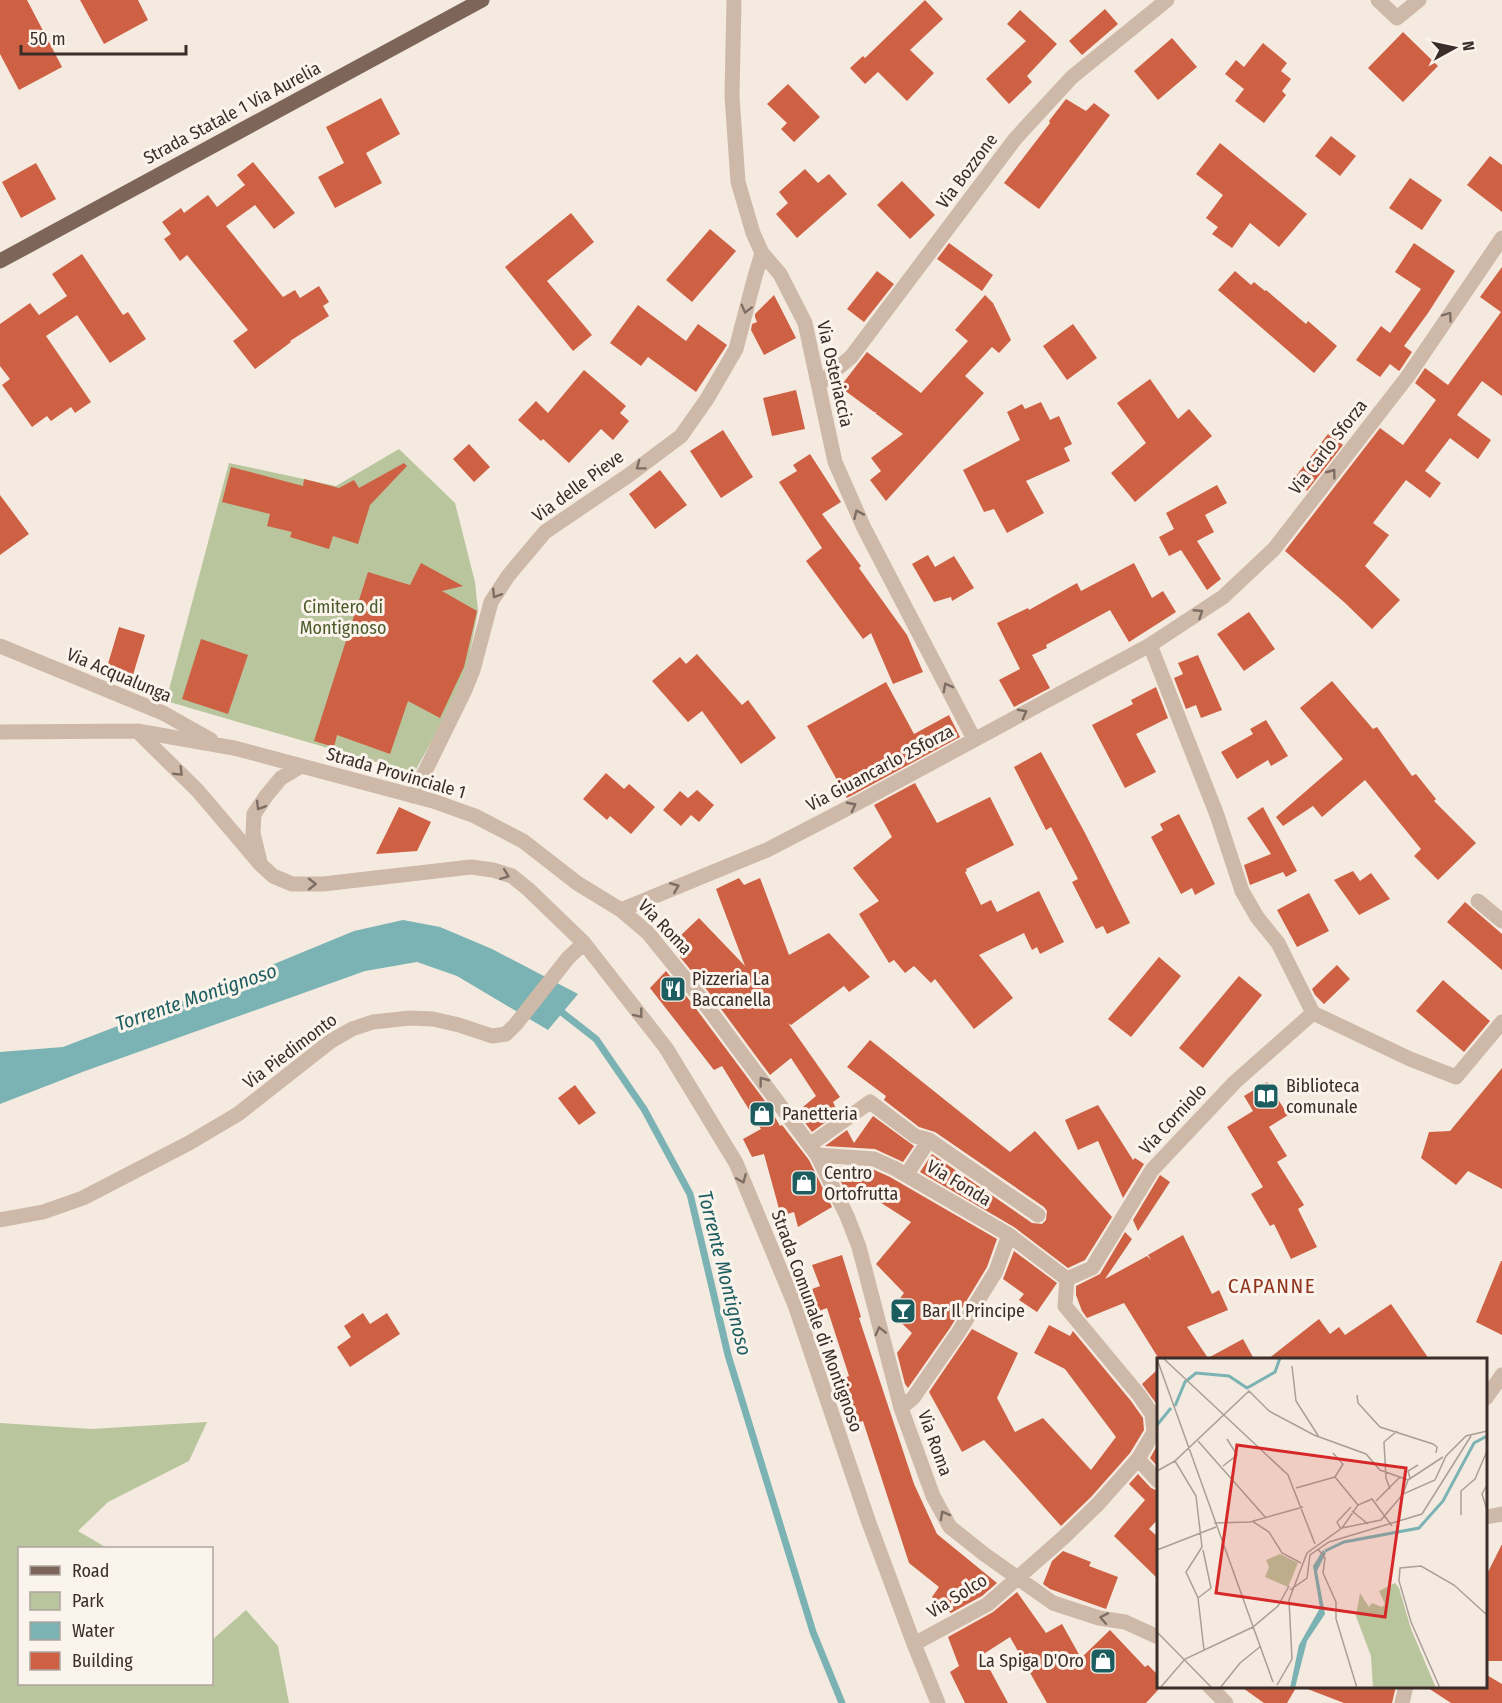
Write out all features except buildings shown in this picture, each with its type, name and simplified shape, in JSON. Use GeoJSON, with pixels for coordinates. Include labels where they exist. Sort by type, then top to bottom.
{"type":"FeatureCollection","features":[{"type":"Feature","properties":{"kind":"main road","name":"Strada Statale 1 Via Aurelia"},"geometry":{"type":"LineString","coordinates":[[0,261],[482,0]]}},
{"type":"Feature","properties":{"kind":"street","name":"Via Osteriaccia"},"geometry":{"type":"LineString","coordinates":[[734,0],[732,96],[738,182],[753,233],[762,253],[780,274],[805,323],[835,462],[864,528],[974,739]]}},
{"type":"Feature","properties":{"kind":"street","name":"Via Bozzone"},"geometry":{"type":"LineString","coordinates":[[819,384],[851,357],[1015,139],[1072,77],[1167,0]]}},
{"type":"Feature","properties":{"kind":"street"},"geometry":{"type":"LineString","coordinates":[[1378,0],[1396,18],[1419,0]]}},
{"type":"Feature","properties":{"kind":"street","name":"Via Carlo Sforza"},"geometry":{"type":"LineString","coordinates":[[1150,645],[1223,597],[1274,549],[1407,376],[1502,238]]}},
{"type":"Feature","properties":{"kind":"street","name":"Via delle Pieve"},"geometry":{"type":"LineString","coordinates":[[413,795],[465,690],[473,670],[491,602],[508,576],[545,532],[681,436],[707,399],[736,349],[762,253]]}},
{"type":"Feature","properties":{"kind":"street"},"geometry":{"type":"LineString","coordinates":[[1150,645],[1217,815],[1242,891],[1257,917],[1278,943],[1313,1013],[1410,1059],[1456,1077],[1502,1022]]}},
{"type":"Feature","properties":{"kind":"street","name":"Via Giuancarlo 2Sforza"},"geometry":{"type":"LineString","coordinates":[[621,909],[767,850],[1150,645]]}},
{"type":"Feature","properties":{"kind":"street","name":"Via Acqualunga"},"geometry":{"type":"LineString","coordinates":[[0,646],[163,713],[220,745]]}},
{"type":"Feature","properties":{"kind":"street"},"geometry":{"type":"LineString","coordinates":[[0,732],[137,731]]}},
{"type":"Feature","properties":{"kind":"street","name":"Strada Provinciale 1"},"geometry":{"type":"LineString","coordinates":[[137,731],[220,745],[413,795],[475,816],[523,842],[578,883],[621,909]]}},
{"type":"Feature","properties":{"kind":"street","name":"Strada Comunale di Montignoso"},"geometry":{"type":"LineString","coordinates":[[137,731],[198,791],[260,864],[273,876],[292,884],[323,884],[471,867],[493,870],[512,876],[584,943],[666,1048],[736,1163],[795,1305],[868,1520],[938,1703]]}},
{"type":"Feature","properties":{"kind":"street"},"geometry":{"type":"LineString","coordinates":[[260,864],[253,833],[254,813],[281,778],[302,766]]}},
{"type":"Feature","properties":{"kind":"street"},"geometry":{"type":"LineString","coordinates":[[1478,902],[1502,921]]}},
{"type":"Feature","properties":{"kind":"street","name":"Via Roma"},"geometry":{"type":"LineString","coordinates":[[621,909],[648,933],[699,996],[814,1150],[848,1216],[859,1247],[901,1408],[933,1496],[950,1527],[1053,1603],[1099,1618],[1125,1622],[1157,1637]]}},
{"type":"Feature","properties":{"kind":"street","name":"Via Piedimonto"},"geometry":{"type":"LineString","coordinates":[[0,1220],[43,1212],[83,1198],[189,1143],[238,1114],[331,1041],[352,1029],[373,1022],[410,1018],[433,1020],[492,1036],[506,1034],[568,958],[584,943]]}},
{"type":"Feature","properties":{"kind":"street","name":"Via Corniolo"},"geometry":{"type":"LineString","coordinates":[[1066,1279],[1092,1268],[1152,1170],[1235,1082],[1313,1013]]}},
{"type":"Feature","properties":{"kind":"street"},"geometry":{"type":"LineString","coordinates":[[814,1150],[870,1102],[915,1136],[929,1140],[1038,1215]]}},
{"type":"Feature","properties":{"kind":"street"},"geometry":{"type":"LineString","coordinates":[[908,1174],[929,1140]]}},
{"type":"Feature","properties":{"kind":"street","name":"Via Fonda"},"geometry":{"type":"LineString","coordinates":[[814,1150],[874,1159],[908,1174],[1009,1235],[1066,1279]]}},
{"type":"Feature","properties":{"kind":"street"},"geometry":{"type":"LineString","coordinates":[[901,1408],[913,1398],[958,1333],[996,1271],[1009,1235]]}},
{"type":"Feature","properties":{"kind":"street"},"geometry":{"type":"LineString","coordinates":[[1017,1577],[1098,1504],[1138,1459],[1154,1432],[1152,1414],[1139,1395],[1065,1306],[1066,1279]]}},
{"type":"Feature","properties":{"kind":"street"},"geometry":{"type":"LineString","coordinates":[[1487,1395],[1502,1375]]}},
{"type":"Feature","properties":{"kind":"street"},"geometry":{"type":"LineString","coordinates":[[1138,1459],[1157,1480]]}},
{"type":"Feature","properties":{"kind":"street"},"geometry":{"type":"LineString","coordinates":[[1487,1516],[1502,1515]]}},
{"type":"Feature","properties":{"kind":"street","name":"Via Solco"},"geometry":{"type":"LineString","coordinates":[[914,1644],[988,1604],[1017,1577]]}},
{"type":"Feature","properties":{"kind":"street"},"geometry":{"type":"LineString","coordinates":[[1211,1688],[1226,1703]]}},
{"type":"Feature","properties":{"kind":"street"},"geometry":{"type":"LineString","coordinates":[[1402,1703],[1406,1688]]}},
{"type":"Feature","properties":{"kind":"green space","name":"Cimitero di Montignoso"},"geometry":{"type":"Polygon","coordinates":[[[399,449],[455,503],[475,582],[478,611],[464,683],[414,773],[166,701],[229,463],[336,486],[399,449]]]}},
{"type":"Feature","properties":{"kind":"green space"},"geometry":{"type":"Polygon","coordinates":[[[207,1422],[189,1461],[108,1502],[78,1531],[105,1547],[18,1547],[18,1685],[213,1685],[213,1639],[246,1610],[278,1646],[289,1703],[0,1703],[0,1423],[91,1429],[207,1422]]]}},
{"type":"Feature","properties":{"kind":"water"},"geometry":{"type":"Polygon","coordinates":[[[403,920],[440,927],[492,949],[578,994],[548,1030],[457,976],[417,962],[365,971],[85,1071],[0,1104],[0,1052],[63,1047],[196,996],[354,931],[403,920]]]}},
{"type":"Feature","properties":{"kind":"waterway","name":"Torrente Montignoso"},"geometry":{"type":"LineString","coordinates":[[555,1007],[596,1039],[644,1109],[690,1194],[728,1355],[813,1632],[842,1703]]}},
{"type":"Feature","properties":{"kind":"place","name":"Pizzeria La Baccanella"},"geometry":{"type":"Point","coordinates":[673,989]}},
{"type":"Feature","properties":{"kind":"place","name":"Biblioteca comunale"},"geometry":{"type":"Point","coordinates":[1266,1096]}},
{"type":"Feature","properties":{"kind":"place","name":"Panetteria"},"geometry":{"type":"Point","coordinates":[762,1114]}},
{"type":"Feature","properties":{"kind":"place","name":"Centro Ortofrutta"},"geometry":{"type":"Point","coordinates":[804,1183]}},
{"type":"Feature","properties":{"kind":"place","name":"Bar Il Principe"},"geometry":{"type":"Point","coordinates":[903,1311]}},
{"type":"Feature","properties":{"kind":"place","name":"La Spiga D'Oro"},"geometry":{"type":"Point","coordinates":[1103,1661]}},
{"type":"Feature","properties":{"kind":"district","name":"CAPANNE"},"geometry":{"type":"Point","coordinates":[1272,1286]}}]}
